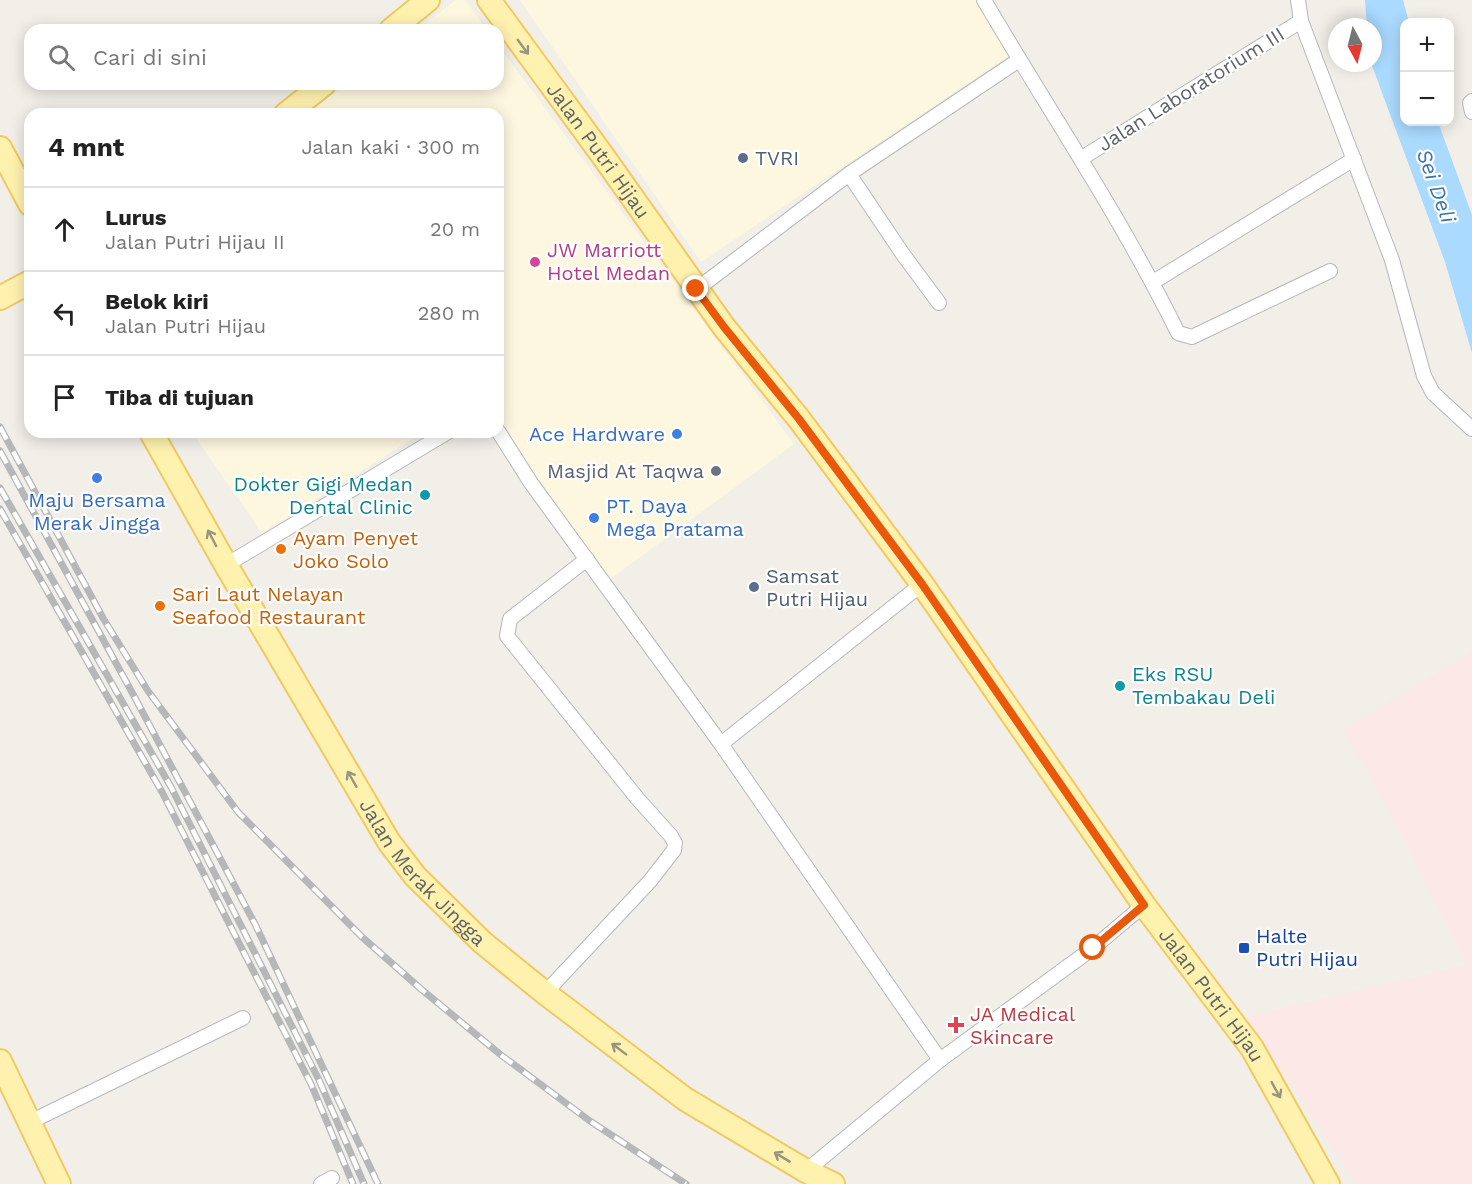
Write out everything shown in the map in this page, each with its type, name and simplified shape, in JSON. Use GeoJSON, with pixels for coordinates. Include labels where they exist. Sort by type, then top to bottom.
{"type":"FeatureCollection","features":[{"type":"Feature","properties":{"kind":"main road"},"geometry":{"type":"LineString","coordinates":[[398,24],[428,0]]}},
{"type":"Feature","properties":{"kind":"main road","name":"Jalan Putri Hijau"},"geometry":{"type":"LineString","coordinates":[[489,0],[724,327],[799,419],[922,584],[1144,905],[1252,1048],[1328,1184]]}},
{"type":"Feature","properties":{"kind":"main road"},"geometry":{"type":"LineString","coordinates":[[294,108],[316,90]]}},
{"type":"Feature","properties":{"kind":"main road"},"geometry":{"type":"LineString","coordinates":[[0,148],[24,193]]}},
{"type":"Feature","properties":{"kind":"main road"},"geometry":{"type":"LineString","coordinates":[[0,298],[24,285]]}},
{"type":"Feature","properties":{"kind":"main road","name":"Jalan Merak Jingga"},"geometry":{"type":"LineString","coordinates":[[154,438],[388,842],[415,876],[474,934],[545,993],[685,1099],[806,1171],[833,1184]]}},
{"type":"Feature","properties":{"kind":"main road"},"geometry":{"type":"LineString","coordinates":[[0,1061],[59,1184]]}},
{"type":"Feature","properties":{"kind":"street"},"geometry":{"type":"LineString","coordinates":[[984,0],[1019,60],[1082,158],[1153,282],[1178,333],[1192,337],[1330,271]]}},
{"type":"Feature","properties":{"kind":"street"},"geometry":{"type":"LineString","coordinates":[[1298,0],[1301,21],[1392,260],[1424,376],[1433,393],[1472,429]]}},
{"type":"Feature","properties":{"kind":"street","name":"Jalan Laboratorium III"},"geometry":{"type":"LineString","coordinates":[[1082,158],[1301,21]]}},
{"type":"Feature","properties":{"kind":"street"},"geometry":{"type":"LineString","coordinates":[[696,289],[849,174],[1019,60]]}},
{"type":"Feature","properties":{"kind":"street"},"geometry":{"type":"LineString","coordinates":[[1472,101],[1472,112]]}},
{"type":"Feature","properties":{"kind":"street"},"geometry":{"type":"LineString","coordinates":[[1153,282],[1354,159]]}},
{"type":"Feature","properties":{"kind":"street"},"geometry":{"type":"LineString","coordinates":[[849,174],[939,303]]}},
{"type":"Feature","properties":{"kind":"street"},"geometry":{"type":"LineString","coordinates":[[226,565],[438,438]]}},
{"type":"Feature","properties":{"kind":"street"},"geometry":{"type":"LineString","coordinates":[[502,438],[531,483],[721,744],[940,1060]]}},
{"type":"Feature","properties":{"kind":"street"},"geometry":{"type":"LineString","coordinates":[[545,993],[650,881],[674,850],[675,843],[507,636],[510,620],[587,559]]}},
{"type":"Feature","properties":{"kind":"street"},"geometry":{"type":"LineString","coordinates":[[721,744],[922,584]]}},
{"type":"Feature","properties":{"kind":"street"},"geometry":{"type":"LineString","coordinates":[[806,1171],[940,1060],[1093,948],[1144,905]]}},
{"type":"Feature","properties":{"kind":"street"},"geometry":{"type":"LineString","coordinates":[[30,1122],[243,1018]]}},
{"type":"Feature","properties":{"kind":"shaded area"},"geometry":{"type":"Polygon","coordinates":[[[456,0],[465,0],[483,24],[425,24],[456,0]]]}},
{"type":"Feature","properties":{"kind":"shaded area","name":"TVRI"},"geometry":{"type":"Polygon","coordinates":[[[520,0],[977,0],[1011,54],[701,262],[520,0]]]}},
{"type":"Feature","properties":{"kind":"shaded area"},"geometry":{"type":"Polygon","coordinates":[[[504,53],[794,444],[606,582],[503,438],[504,108],[315,108],[338,90],[504,90],[504,53]]]}},
{"type":"Feature","properties":{"kind":"shaded area"},"geometry":{"type":"Polygon","coordinates":[[[196,438],[413,438],[262,533],[196,438]]]}},
{"type":"Feature","properties":{"kind":"shaded area"},"geometry":{"type":"Polygon","coordinates":[[[1472,652],[1472,1184],[1357,1184],[1246,1017],[1467,965],[1394,820],[1344,730],[1472,652]]]}},
{"type":"Feature","properties":{"kind":"water","name":"Sei Deli"},"geometry":{"type":"Polygon","coordinates":[[[1365,0],[1403,0],[1408,18],[1400,18],[1400,126],[1439,126],[1472,215],[1472,353],[1445,262],[1374,72],[1382,72],[1382,18],[1366,18],[1365,0]]]}},
{"type":"Feature","properties":{"kind":"railway"},"geometry":{"type":"LineString","coordinates":[[0,427],[103,618],[148,691],[238,812],[362,937],[421,989],[501,1055],[590,1121],[686,1184]]}},
{"type":"Feature","properties":{"kind":"railway"},"geometry":{"type":"LineString","coordinates":[[0,451],[255,924],[378,1184]]}},
{"type":"Feature","properties":{"kind":"railway"},"geometry":{"type":"LineString","coordinates":[[0,488],[171,787],[319,1080],[364,1184]]}},
{"type":"Feature","properties":{"kind":"railway"},"geometry":{"type":"LineString","coordinates":[[0,509],[162,792],[311,1084],[353,1184]]}},
{"type":"Feature","properties":{"kind":"place","name":"TVRI"},"geometry":{"type":"Point","coordinates":[743,158]}},
{"type":"Feature","properties":{"kind":"place","name":"JW Marriott Hotel Medan"},"geometry":{"type":"Point","coordinates":[535,262]}},
{"type":"Feature","properties":{"kind":"place","name":"Ace Hardware"},"geometry":{"type":"Point","coordinates":[677,434]}},
{"type":"Feature","properties":{"kind":"place","name":"Masjid At Taqwa"},"geometry":{"type":"Point","coordinates":[716,471]}},
{"type":"Feature","properties":{"kind":"place","name":"Maju Bersama Merak Jingga"},"geometry":{"type":"Point","coordinates":[97,478]}},
{"type":"Feature","properties":{"kind":"place","name":"Dokter Gigi Medan Dental Clinic"},"geometry":{"type":"Point","coordinates":[425,495]}},
{"type":"Feature","properties":{"kind":"place","name":"PT. Daya Mega Pratama"},"geometry":{"type":"Point","coordinates":[594,518]}},
{"type":"Feature","properties":{"kind":"place","name":"Ayam Penyet Joko Solo"},"geometry":{"type":"Point","coordinates":[281,549]}},
{"type":"Feature","properties":{"kind":"place","name":"Samsat Putri Hijau"},"geometry":{"type":"Point","coordinates":[754,587]}},
{"type":"Feature","properties":{"kind":"place","name":"Sari Laut Nelayan Seafood Restaurant"},"geometry":{"type":"Point","coordinates":[160,606]}},
{"type":"Feature","properties":{"kind":"place","name":"Eks RSU Tembakau Deli"},"geometry":{"type":"Point","coordinates":[1120,686]}},
{"type":"Feature","properties":{"kind":"place","name":"Halte Putri Hijau"},"geometry":{"type":"Point","coordinates":[1244,948]}},
{"type":"Feature","properties":{"kind":"place","name":"JA Medical Skincare"},"geometry":{"type":"Point","coordinates":[956,1025]}},
{"type":"Feature","properties":{"kind":"route"},"geometry":{"type":"LineString","coordinates":[[696,289],[799,419],[922,584],[1144,905],[1093,948]]}}]}
